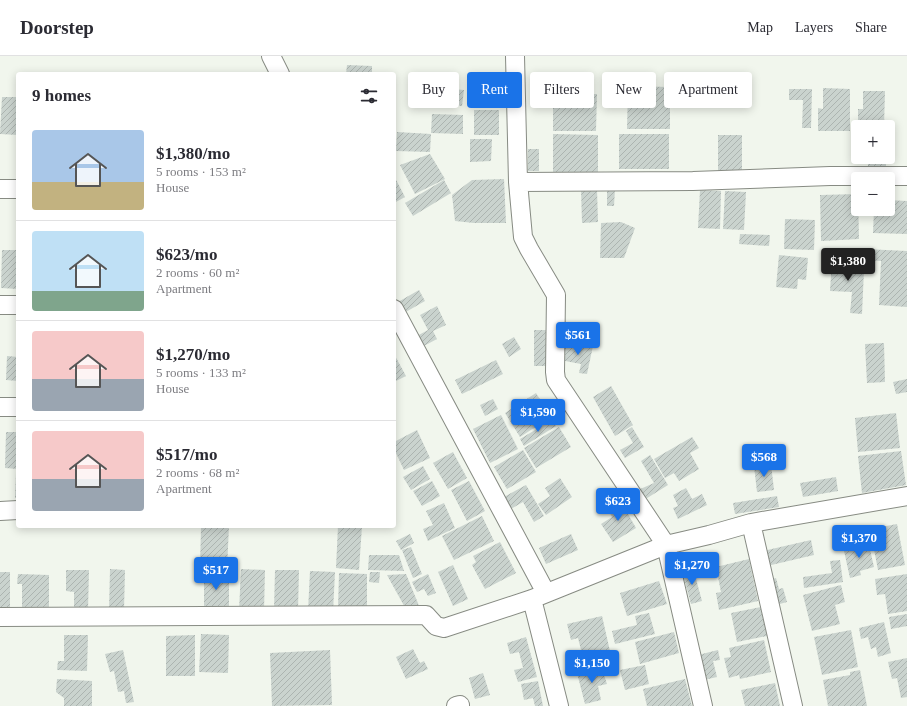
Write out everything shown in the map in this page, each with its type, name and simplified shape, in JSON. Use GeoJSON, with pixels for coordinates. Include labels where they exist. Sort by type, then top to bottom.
{"type":"FeatureCollection","features":[{"type":"Feature","properties":{"kind":"street"},"geometry":{"type":"LineString","coordinates":[[272,56],[279,72]]}},
{"type":"Feature","properties":{"kind":"street"},"geometry":{"type":"LineString","coordinates":[[515,56],[518,182],[524,237],[529,249],[556,295],[556,380],[666,544],[703,706]]}},
{"type":"Feature","properties":{"kind":"street"},"geometry":{"type":"LineString","coordinates":[[518,182],[693,181],[830,176],[907,176]]}},
{"type":"Feature","properties":{"kind":"street"},"geometry":{"type":"LineString","coordinates":[[0,189],[16,189]]}},
{"type":"Feature","properties":{"kind":"street"},"geometry":{"type":"LineString","coordinates":[[0,305],[16,305]]}},
{"type":"Feature","properties":{"kind":"street"},"geometry":{"type":"LineString","coordinates":[[396,313],[539,596],[559,706]]}},
{"type":"Feature","properties":{"kind":"street"},"geometry":{"type":"LineString","coordinates":[[0,407],[16,407]]}},
{"type":"Feature","properties":{"kind":"street"},"geometry":{"type":"LineString","coordinates":[[0,617],[426,615],[436,626],[444,628],[539,596],[666,544],[709,535],[751,523],[906,502]]}},
{"type":"Feature","properties":{"kind":"street"},"geometry":{"type":"LineString","coordinates":[[0,511],[16,510]]}},
{"type":"Feature","properties":{"kind":"street"},"geometry":{"type":"LineString","coordinates":[[751,523],[793,706]]}},
{"type":"Feature","properties":{"kind":"building"},"geometry":{"type":"Polygon","coordinates":[[[347,65],[372,66],[372,72],[346,72],[347,65]]]}},
{"type":"Feature","properties":{"kind":"building"},"geometry":{"type":"Polygon","coordinates":[[[656,87],[664,87],[664,108],[670,108],[670,129],[627,129],[627,108],[656,108],[656,87]]]}},
{"type":"Feature","properties":{"kind":"building"},"geometry":{"type":"Polygon","coordinates":[[[823,88],[850,89],[850,131],[818,131],[818,108],[823,109],[823,88]]]}},
{"type":"Feature","properties":{"kind":"building"},"geometry":{"type":"Polygon","coordinates":[[[789,89],[812,89],[811,128],[802,128],[803,100],[789,100],[789,89]]]}},
{"type":"Feature","properties":{"kind":"building"},"geometry":{"type":"Polygon","coordinates":[[[459,90],[464,90],[462,106],[459,106],[459,90]]]}},
{"type":"Feature","properties":{"kind":"building"},"geometry":{"type":"Polygon","coordinates":[[[863,91],[885,91],[884,120],[858,120],[858,109],[863,109],[863,91]]]}},
{"type":"Feature","properties":{"kind":"building"},"geometry":{"type":"Polygon","coordinates":[[[594,94],[597,94],[596,131],[553,131],[553,108],[594,108],[594,94]]]}},
{"type":"Feature","properties":{"kind":"building"},"geometry":{"type":"Polygon","coordinates":[[[2,97],[16,97],[16,135],[0,134],[2,97]]]}},
{"type":"Feature","properties":{"kind":"building"},"geometry":{"type":"Polygon","coordinates":[[[474,110],[499,110],[499,135],[474,135],[474,110]]]}},
{"type":"Feature","properties":{"kind":"building"},"geometry":{"type":"Polygon","coordinates":[[[432,114],[463,115],[463,134],[431,133],[432,114]]]}},
{"type":"Feature","properties":{"kind":"building"},"geometry":{"type":"Polygon","coordinates":[[[397,132],[431,134],[430,152],[396,151],[397,132]]]}},
{"type":"Feature","properties":{"kind":"building"},"geometry":{"type":"Polygon","coordinates":[[[553,134],[598,135],[598,172],[553,172],[553,134]]]}},
{"type":"Feature","properties":{"kind":"building"},"geometry":{"type":"Polygon","coordinates":[[[619,134],[669,134],[669,169],[619,169],[619,134]]]}},
{"type":"Feature","properties":{"kind":"building"},"geometry":{"type":"Polygon","coordinates":[[[718,135],[742,135],[742,177],[718,177],[718,135]]]}},
{"type":"Feature","properties":{"kind":"building"},"geometry":{"type":"Polygon","coordinates":[[[470,139],[492,139],[491,161],[470,162],[470,139]]]}},
{"type":"Feature","properties":{"kind":"building"},"geometry":{"type":"Polygon","coordinates":[[[528,149],[539,149],[539,171],[528,171],[528,149]]]}},
{"type":"Feature","properties":{"kind":"building"},"geometry":{"type":"Polygon","coordinates":[[[430,154],[445,179],[415,194],[400,165],[430,154]]]}},
{"type":"Feature","properties":{"kind":"building"},"geometry":{"type":"Polygon","coordinates":[[[868,164],[886,164],[886,170],[876,170],[876,167],[868,167],[868,164]]]}},
{"type":"Feature","properties":{"kind":"building"},"geometry":{"type":"Polygon","coordinates":[[[504,179],[506,223],[474,223],[455,221],[452,195],[472,180],[504,179]]]}},
{"type":"Feature","properties":{"kind":"building"},"geometry":{"type":"Polygon","coordinates":[[[396,180],[405,197],[396,202],[396,180]]]}},
{"type":"Feature","properties":{"kind":"building"},"geometry":{"type":"Polygon","coordinates":[[[444,180],[451,193],[413,216],[405,203],[444,180]]]}},
{"type":"Feature","properties":{"kind":"building"},"geometry":{"type":"Polygon","coordinates":[[[607,188],[615,189],[614,206],[607,206],[607,188]]]}},
{"type":"Feature","properties":{"kind":"building"},"geometry":{"type":"Polygon","coordinates":[[[581,189],[597,189],[598,222],[582,223],[581,189]]]}},
{"type":"Feature","properties":{"kind":"building"},"geometry":{"type":"Polygon","coordinates":[[[700,190],[721,191],[720,229],[698,228],[700,190]]]}},
{"type":"Feature","properties":{"kind":"building"},"geometry":{"type":"Polygon","coordinates":[[[725,191],[746,192],[744,230],[723,229],[725,191]]]}},
{"type":"Feature","properties":{"kind":"building"},"geometry":{"type":"Polygon","coordinates":[[[851,194],[851,216],[858,216],[859,239],[821,241],[820,195],[851,194]]]}},
{"type":"Feature","properties":{"kind":"building"},"geometry":{"type":"Polygon","coordinates":[[[895,200],[907,201],[907,234],[873,233],[874,216],[895,216],[895,200]]]}},
{"type":"Feature","properties":{"kind":"building"},"geometry":{"type":"Polygon","coordinates":[[[785,219],[815,220],[814,250],[784,249],[785,219]]]}},
{"type":"Feature","properties":{"kind":"building"},"geometry":{"type":"Polygon","coordinates":[[[621,222],[635,228],[624,258],[600,258],[601,223],[621,222]]]}},
{"type":"Feature","properties":{"kind":"building"},"geometry":{"type":"Polygon","coordinates":[[[740,234],[770,235],[769,246],[739,244],[740,234]]]}},
{"type":"Feature","properties":{"kind":"building"},"geometry":{"type":"Polygon","coordinates":[[[865,249],[907,251],[907,307],[879,305],[881,261],[864,260],[865,249]]]}},
{"type":"Feature","properties":{"kind":"building"},"geometry":{"type":"Polygon","coordinates":[[[2,250],[16,250],[16,289],[1,288],[2,250]]]}},
{"type":"Feature","properties":{"kind":"building"},"geometry":{"type":"Polygon","coordinates":[[[779,255],[808,258],[806,280],[798,279],[797,289],[776,287],[779,255]]]}},
{"type":"Feature","properties":{"kind":"building"},"geometry":{"type":"Polygon","coordinates":[[[832,260],[856,261],[855,270],[864,270],[862,314],[850,313],[852,292],[830,291],[832,260]]]}},
{"type":"Feature","properties":{"kind":"building"},"geometry":{"type":"Polygon","coordinates":[[[419,290],[425,301],[404,313],[398,302],[419,290]]]}},
{"type":"Feature","properties":{"kind":"building"},"geometry":{"type":"Polygon","coordinates":[[[437,306],[446,325],[433,331],[437,339],[420,348],[415,337],[428,330],[420,315],[437,306]]]}},
{"type":"Feature","properties":{"kind":"building"},"geometry":{"type":"Polygon","coordinates":[[[569,322],[589,326],[586,342],[566,339],[569,322]]]}},
{"type":"Feature","properties":{"kind":"building"},"geometry":{"type":"Polygon","coordinates":[[[534,330],[548,330],[548,366],[534,366],[534,330]]]}},
{"type":"Feature","properties":{"kind":"building"},"geometry":{"type":"Polygon","coordinates":[[[514,337],[521,349],[509,357],[502,344],[514,337]]]}},
{"type":"Feature","properties":{"kind":"building"},"geometry":{"type":"Polygon","coordinates":[[[884,343],[885,382],[867,383],[865,344],[884,343]]]}},
{"type":"Feature","properties":{"kind":"building"},"geometry":{"type":"Polygon","coordinates":[[[563,344],[583,348],[584,344],[593,346],[587,374],[579,373],[581,364],[560,360],[563,344]]]}},
{"type":"Feature","properties":{"kind":"building"},"geometry":{"type":"Polygon","coordinates":[[[7,356],[16,357],[16,381],[6,380],[7,356]]]}},
{"type":"Feature","properties":{"kind":"building"},"geometry":{"type":"Polygon","coordinates":[[[396,358],[406,376],[396,381],[396,358]]]}},
{"type":"Feature","properties":{"kind":"building"},"geometry":{"type":"Polygon","coordinates":[[[496,360],[503,374],[462,394],[455,380],[496,360]]]}},
{"type":"Feature","properties":{"kind":"building"},"geometry":{"type":"Polygon","coordinates":[[[907,379],[907,392],[896,394],[893,382],[907,379]]]}},
{"type":"Feature","properties":{"kind":"building"},"geometry":{"type":"Polygon","coordinates":[[[611,386],[633,425],[615,436],[593,397],[611,386]]]}},
{"type":"Feature","properties":{"kind":"building"},"geometry":{"type":"Polygon","coordinates":[[[536,393],[551,417],[520,437],[505,413],[536,393]]]}},
{"type":"Feature","properties":{"kind":"building"},"geometry":{"type":"Polygon","coordinates":[[[493,399],[498,409],[485,416],[480,405],[493,399]]]}},
{"type":"Feature","properties":{"kind":"building"},"geometry":{"type":"Polygon","coordinates":[[[896,413],[900,448],[858,452],[855,418],[896,413]]]}},
{"type":"Feature","properties":{"kind":"building"},"geometry":{"type":"Polygon","coordinates":[[[501,415],[518,449],[490,463],[473,429],[501,415]]]}},
{"type":"Feature","properties":{"kind":"building"},"geometry":{"type":"Polygon","coordinates":[[[552,420],[556,426],[524,446],[520,439],[552,420]]]}},
{"type":"Feature","properties":{"kind":"building"},"geometry":{"type":"Polygon","coordinates":[[[559,427],[571,447],[536,468],[524,448],[559,427]]]}},
{"type":"Feature","properties":{"kind":"building"},"geometry":{"type":"Polygon","coordinates":[[[632,427],[644,447],[625,458],[620,450],[633,443],[626,431],[632,427]]]}},
{"type":"Feature","properties":{"kind":"building"},"geometry":{"type":"Polygon","coordinates":[[[417,430],[430,458],[404,470],[396,453],[396,441],[417,430]]]}},
{"type":"Feature","properties":{"kind":"building"},"geometry":{"type":"Polygon","coordinates":[[[6,432],[16,432],[16,469],[5,468],[6,432]]]}},
{"type":"Feature","properties":{"kind":"building"},"geometry":{"type":"Polygon","coordinates":[[[692,437],[699,448],[690,453],[699,469],[679,481],[674,473],[665,478],[654,459],[692,437]]]}},
{"type":"Feature","properties":{"kind":"building"},"geometry":{"type":"Polygon","coordinates":[[[523,450],[536,472],[507,489],[494,467],[523,450]]]}},
{"type":"Feature","properties":{"kind":"building"},"geometry":{"type":"Polygon","coordinates":[[[901,451],[906,485],[862,493],[858,456],[901,451]]]}},
{"type":"Feature","properties":{"kind":"building"},"geometry":{"type":"Polygon","coordinates":[[[453,452],[467,478],[448,489],[433,463],[453,452]]]}},
{"type":"Feature","properties":{"kind":"building"},"geometry":{"type":"Polygon","coordinates":[[[650,455],[668,485],[644,500],[638,490],[654,483],[641,461],[650,455]]]}},
{"type":"Feature","properties":{"kind":"building"},"geometry":{"type":"Polygon","coordinates":[[[771,464],[774,490],[757,492],[754,466],[771,464]]]}},
{"type":"Feature","properties":{"kind":"building"},"geometry":{"type":"Polygon","coordinates":[[[423,466],[430,479],[411,490],[403,477],[423,466]]]}},
{"type":"Feature","properties":{"kind":"building"},"geometry":{"type":"Polygon","coordinates":[[[16,472],[16,498],[15,498],[16,472]]]}},
{"type":"Feature","properties":{"kind":"building"},"geometry":{"type":"Polygon","coordinates":[[[836,477],[838,491],[803,497],[800,483],[836,477]]]}},
{"type":"Feature","properties":{"kind":"building"},"geometry":{"type":"Polygon","coordinates":[[[560,478],[572,497],[546,515],[538,504],[550,496],[545,488],[560,478]]]}},
{"type":"Feature","properties":{"kind":"building"},"geometry":{"type":"Polygon","coordinates":[[[432,481],[440,496],[422,506],[413,491],[432,481]]]}},
{"type":"Feature","properties":{"kind":"building"},"geometry":{"type":"Polygon","coordinates":[[[469,481],[485,511],[467,521],[451,490],[469,481]]]}},
{"type":"Feature","properties":{"kind":"building"},"geometry":{"type":"Polygon","coordinates":[[[526,485],[544,516],[534,522],[523,502],[509,510],[502,498],[526,485]]]}},
{"type":"Feature","properties":{"kind":"building"},"geometry":{"type":"Polygon","coordinates":[[[686,488],[692,499],[702,494],[707,505],[678,519],[673,508],[678,506],[673,495],[686,488]]]}},
{"type":"Feature","properties":{"kind":"building"},"geometry":{"type":"Polygon","coordinates":[[[777,496],[779,507],[735,514],[733,503],[777,496]]]}},
{"type":"Feature","properties":{"kind":"building"},"geometry":{"type":"Polygon","coordinates":[[[620,500],[636,528],[613,542],[601,524],[612,517],[607,508],[620,500]]]}},
{"type":"Feature","properties":{"kind":"building"},"geometry":{"type":"Polygon","coordinates":[[[444,503],[455,528],[428,541],[423,529],[433,525],[426,511],[444,503]]]}},
{"type":"Feature","properties":{"kind":"building"},"geometry":{"type":"Polygon","coordinates":[[[482,516],[494,541],[454,560],[442,536],[482,516]]]}},
{"type":"Feature","properties":{"kind":"building"},"geometry":{"type":"Polygon","coordinates":[[[897,524],[905,565],[878,570],[870,529],[897,524]]]}},
{"type":"Feature","properties":{"kind":"building"},"geometry":{"type":"Polygon","coordinates":[[[201,528],[229,528],[227,569],[200,568],[201,528]]]}},
{"type":"Feature","properties":{"kind":"building"},"geometry":{"type":"Polygon","coordinates":[[[338,528],[362,528],[359,570],[336,568],[338,528]]]}},
{"type":"Feature","properties":{"kind":"building"},"geometry":{"type":"Polygon","coordinates":[[[410,534],[414,543],[401,550],[396,541],[410,534]]]}},
{"type":"Feature","properties":{"kind":"building"},"geometry":{"type":"Polygon","coordinates":[[[571,534],[578,550],[546,564],[539,548],[571,534]]]}},
{"type":"Feature","properties":{"kind":"building"},"geometry":{"type":"Polygon","coordinates":[[[811,540],[814,555],[767,566],[763,551],[811,540]]]}},
{"type":"Feature","properties":{"kind":"building"},"geometry":{"type":"Polygon","coordinates":[[[868,541],[874,567],[860,571],[861,575],[850,578],[844,551],[859,548],[858,543],[868,541]]]}},
{"type":"Feature","properties":{"kind":"building"},"geometry":{"type":"Polygon","coordinates":[[[500,542],[516,573],[485,589],[472,565],[476,562],[473,556],[500,542]]]}},
{"type":"Feature","properties":{"kind":"building"},"geometry":{"type":"Polygon","coordinates":[[[411,547],[422,574],[413,578],[402,550],[411,547]]]}},
{"type":"Feature","properties":{"kind":"building"},"geometry":{"type":"Polygon","coordinates":[[[369,555],[399,555],[404,571],[368,570],[369,555]]]}},
{"type":"Feature","properties":{"kind":"building"},"geometry":{"type":"Polygon","coordinates":[[[749,559],[758,601],[719,610],[716,593],[721,592],[716,567],[749,559]]]}},
{"type":"Feature","properties":{"kind":"building"},"geometry":{"type":"Polygon","coordinates":[[[840,560],[843,582],[804,588],[803,577],[832,573],[830,561],[840,560]]]}},
{"type":"Feature","properties":{"kind":"building"},"geometry":{"type":"Polygon","coordinates":[[[453,565],[468,599],[453,606],[438,572],[453,565]]]}},
{"type":"Feature","properties":{"kind":"building"},"geometry":{"type":"Polygon","coordinates":[[[693,568],[702,601],[691,604],[682,571],[693,568]]]}},
{"type":"Feature","properties":{"kind":"building"},"geometry":{"type":"Polygon","coordinates":[[[110,569],[125,570],[124,610],[109,610],[110,569]]]}},
{"type":"Feature","properties":{"kind":"building"},"geometry":{"type":"Polygon","coordinates":[[[241,569],[265,570],[264,611],[239,611],[241,569]]]}},
{"type":"Feature","properties":{"kind":"building"},"geometry":{"type":"Polygon","coordinates":[[[66,570],[89,570],[88,610],[74,610],[74,592],[66,591],[66,570]]]}},
{"type":"Feature","properties":{"kind":"building"},"geometry":{"type":"Polygon","coordinates":[[[275,570],[299,570],[298,610],[274,610],[275,570]]]}},
{"type":"Feature","properties":{"kind":"building"},"geometry":{"type":"Polygon","coordinates":[[[310,571],[335,572],[333,612],[308,611],[310,571]]]}},
{"type":"Feature","properties":{"kind":"building"},"geometry":{"type":"Polygon","coordinates":[[[0,572],[10,572],[10,610],[0,610],[0,572]]]}},
{"type":"Feature","properties":{"kind":"building"},"geometry":{"type":"Polygon","coordinates":[[[204,572],[229,572],[229,610],[204,610],[204,572]]]}},
{"type":"Feature","properties":{"kind":"building"},"geometry":{"type":"Polygon","coordinates":[[[370,572],[380,572],[379,583],[369,582],[370,572]]]}},
{"type":"Feature","properties":{"kind":"building"},"geometry":{"type":"Polygon","coordinates":[[[339,573],[367,574],[367,609],[338,608],[339,573]]]}},
{"type":"Feature","properties":{"kind":"building"},"geometry":{"type":"Polygon","coordinates":[[[18,574],[49,575],[49,607],[22,607],[22,584],[17,584],[18,574]]]}},
{"type":"Feature","properties":{"kind":"building"},"geometry":{"type":"Polygon","coordinates":[[[406,574],[422,613],[408,613],[387,575],[406,574]]]}},
{"type":"Feature","properties":{"kind":"building"},"geometry":{"type":"Polygon","coordinates":[[[428,574],[436,593],[428,596],[424,589],[417,592],[412,582],[428,574]]]}},
{"type":"Feature","properties":{"kind":"building"},"geometry":{"type":"Polygon","coordinates":[[[907,574],[907,611],[888,614],[885,594],[877,595],[875,579],[907,574]]]}},
{"type":"Feature","properties":{"kind":"building"},"geometry":{"type":"Polygon","coordinates":[[[776,578],[779,589],[783,588],[787,602],[776,605],[769,580],[776,578]]]}},
{"type":"Feature","properties":{"kind":"building"},"geometry":{"type":"Polygon","coordinates":[[[659,581],[667,604],[627,616],[620,593],[659,581]]]}},
{"type":"Feature","properties":{"kind":"building"},"geometry":{"type":"Polygon","coordinates":[[[841,585],[845,602],[835,605],[840,624],[812,631],[803,595],[841,585]]]}},
{"type":"Feature","properties":{"kind":"building"},"geometry":{"type":"Polygon","coordinates":[[[761,607],[767,636],[737,642],[731,613],[761,607]]]}},
{"type":"Feature","properties":{"kind":"building"},"geometry":{"type":"Polygon","coordinates":[[[649,613],[655,634],[615,644],[612,631],[637,625],[635,616],[649,613]]]}},
{"type":"Feature","properties":{"kind":"building"},"geometry":{"type":"Polygon","coordinates":[[[907,614],[907,626],[891,629],[889,617],[907,614]]]}},
{"type":"Feature","properties":{"kind":"building"},"geometry":{"type":"Polygon","coordinates":[[[602,616],[612,660],[585,666],[578,638],[571,640],[567,624],[602,616]]]}},
{"type":"Feature","properties":{"kind":"building"},"geometry":{"type":"Polygon","coordinates":[[[884,622],[891,653],[878,657],[876,647],[871,649],[868,637],[861,639],[859,628],[884,622]]]}},
{"type":"Feature","properties":{"kind":"building"},"geometry":{"type":"Polygon","coordinates":[[[851,630],[858,667],[822,675],[814,637],[851,630]]]}},
{"type":"Feature","properties":{"kind":"building"},"geometry":{"type":"Polygon","coordinates":[[[674,632],[679,653],[640,664],[635,642],[674,632]]]}},
{"type":"Feature","properties":{"kind":"building"},"geometry":{"type":"Polygon","coordinates":[[[201,634],[229,635],[228,673],[199,672],[201,634]]]}},
{"type":"Feature","properties":{"kind":"building"},"geometry":{"type":"Polygon","coordinates":[[[64,635],[88,635],[87,671],[57,670],[58,661],[64,661],[64,635]]]}},
{"type":"Feature","properties":{"kind":"building"},"geometry":{"type":"Polygon","coordinates":[[[195,635],[195,676],[166,676],[166,636],[195,635]]]}},
{"type":"Feature","properties":{"kind":"building"},"geometry":{"type":"Polygon","coordinates":[[[526,637],[537,677],[518,682],[514,670],[523,668],[519,652],[510,654],[507,643],[526,637]]]}},
{"type":"Feature","properties":{"kind":"building"},"geometry":{"type":"Polygon","coordinates":[[[764,640],[771,672],[740,679],[739,675],[729,678],[724,658],[731,657],[729,648],[764,640]]]}},
{"type":"Feature","properties":{"kind":"building"},"geometry":{"type":"Polygon","coordinates":[[[413,649],[420,663],[424,661],[428,669],[406,679],[396,657],[413,649]]]}},
{"type":"Feature","properties":{"kind":"building"},"geometry":{"type":"Polygon","coordinates":[[[123,650],[134,702],[126,703],[124,691],[118,692],[114,671],[110,672],[105,654],[123,650]]]}},
{"type":"Feature","properties":{"kind":"building"},"geometry":{"type":"Polygon","coordinates":[[[330,650],[332,705],[272,706],[270,653],[330,650]]]}},
{"type":"Feature","properties":{"kind":"building"},"geometry":{"type":"Polygon","coordinates":[[[718,650],[720,660],[713,661],[717,677],[704,680],[698,655],[718,650]]]}},
{"type":"Feature","properties":{"kind":"building"},"geometry":{"type":"Polygon","coordinates":[[[907,658],[907,697],[901,698],[897,678],[892,679],[888,662],[907,658]]]}},
{"type":"Feature","properties":{"kind":"building"},"geometry":{"type":"Polygon","coordinates":[[[645,665],[649,684],[625,690],[620,670],[645,665]]]}},
{"type":"Feature","properties":{"kind":"building"},"geometry":{"type":"Polygon","coordinates":[[[601,666],[607,684],[598,686],[601,700],[585,704],[577,673],[601,666]]]}},
{"type":"Feature","properties":{"kind":"building"},"geometry":{"type":"Polygon","coordinates":[[[860,670],[867,706],[828,706],[823,680],[850,675],[850,672],[860,670]]]}},
{"type":"Feature","properties":{"kind":"building"},"geometry":{"type":"Polygon","coordinates":[[[483,673],[490,695],[475,699],[469,678],[483,673]]]}},
{"type":"Feature","properties":{"kind":"building"},"geometry":{"type":"Polygon","coordinates":[[[57,679],[92,681],[92,706],[64,706],[64,698],[56,692],[57,679]]]}},
{"type":"Feature","properties":{"kind":"building"},"geometry":{"type":"Polygon","coordinates":[[[685,679],[692,706],[647,706],[643,689],[685,679]]]}},
{"type":"Feature","properties":{"kind":"building"},"geometry":{"type":"Polygon","coordinates":[[[538,681],[543,706],[535,706],[533,698],[524,700],[521,684],[538,681]]]}},
{"type":"Feature","properties":{"kind":"building"},"geometry":{"type":"Polygon","coordinates":[[[775,683],[780,706],[745,706],[741,690],[775,683]]]}}]}
